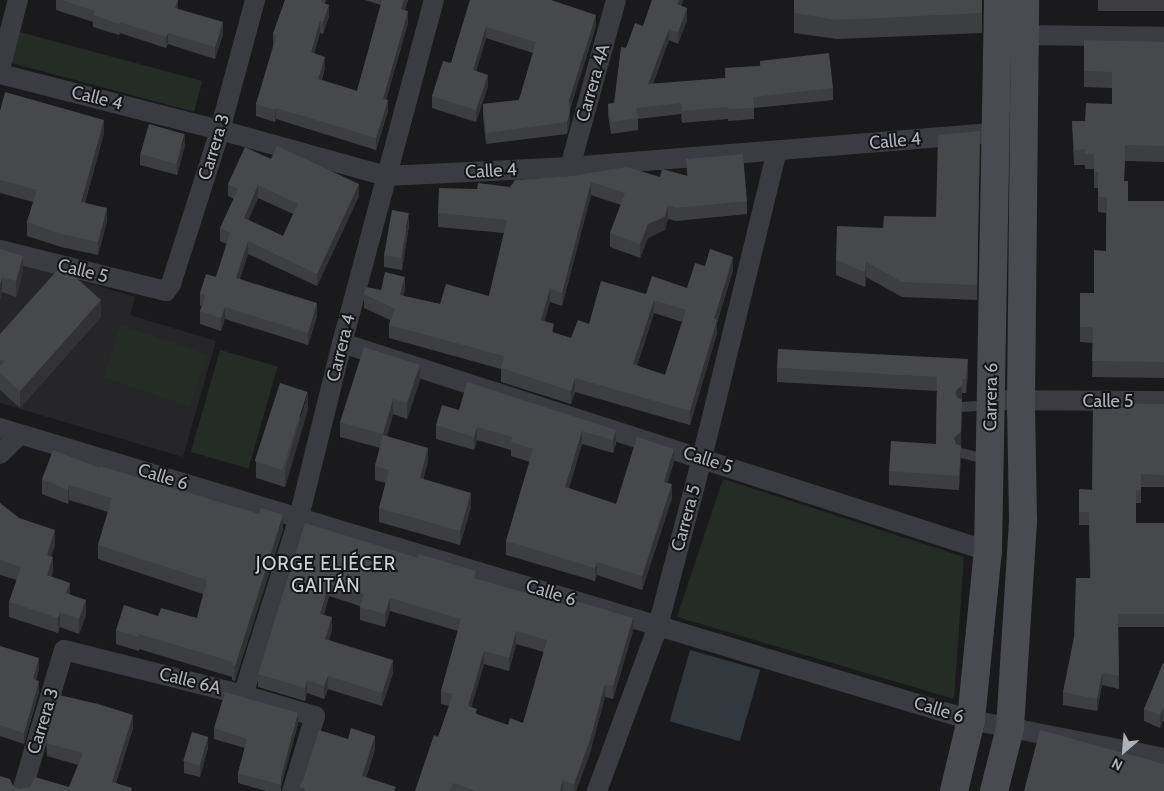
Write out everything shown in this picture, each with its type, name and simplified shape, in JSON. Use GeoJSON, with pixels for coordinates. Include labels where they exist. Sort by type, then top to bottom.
{"type":"FeatureCollection","features":[{"type":"Feature","properties":{"kind":"main road","name":"Carrera 6"},"geometry":{"type":"LineString","coordinates":[[994,791],[1010,728],[1023,518],[1011,35],[998,0]]}},
{"type":"Feature","properties":{"kind":"main road","name":"Carrera 6"},"geometry":{"type":"LineString","coordinates":[[954,791],[971,720],[988,551],[992,403],[995,133],[1011,35],[1025,0]]}},
{"type":"Feature","properties":{"kind":"street"},"geometry":{"type":"LineString","coordinates":[[0,69],[18,0]]}},
{"type":"Feature","properties":{"kind":"street","name":"Carrera 3"},"geometry":{"type":"LineString","coordinates":[[166,291],[171,284],[220,130],[255,0]]}},
{"type":"Feature","properties":{"kind":"street","name":"Carrera 4"},"geometry":{"type":"LineString","coordinates":[[244,694],[299,517],[342,343],[434,0]]}},
{"type":"Feature","properties":{"kind":"street","name":"Carrera 4A"},"geometry":{"type":"LineString","coordinates":[[570,167],[616,0]]}},
{"type":"Feature","properties":{"kind":"street"},"geometry":{"type":"LineString","coordinates":[[1011,35],[1164,37]]}},
{"type":"Feature","properties":{"kind":"street","name":"Calle 4"},"geometry":{"type":"LineString","coordinates":[[0,74],[220,130],[386,176],[570,167],[995,133]]}},
{"type":"Feature","properties":{"kind":"street","name":"Carrera 5"},"geometry":{"type":"LineString","coordinates":[[597,791],[658,626],[702,458],[777,151]]}},
{"type":"Feature","properties":{"kind":"street","name":"Calle 5"},"geometry":{"type":"LineString","coordinates":[[0,250],[166,291]]}},
{"type":"Feature","properties":{"kind":"street","name":"Calle 5"},"geometry":{"type":"LineString","coordinates":[[342,343],[988,551]]}},
{"type":"Feature","properties":{"kind":"street","name":"Calle 5"},"geometry":{"type":"LineString","coordinates":[[992,403],[1021,401],[1164,401]]}},
{"type":"Feature","properties":{"kind":"street","name":"Calle 6"},"geometry":{"type":"LineString","coordinates":[[0,428],[971,720],[1164,758]]}},
{"type":"Feature","properties":{"kind":"street"},"geometry":{"type":"LineString","coordinates":[[0,454],[20,434]]}},
{"type":"Feature","properties":{"kind":"street","name":"Carrera 3"},"geometry":{"type":"LineString","coordinates":[[22,791],[64,650]]}},
{"type":"Feature","properties":{"kind":"street","name":"Calle 6A"},"geometry":{"type":"LineString","coordinates":[[64,650],[244,694],[315,716],[292,791]]}},
{"type":"Feature","properties":{"kind":"lane"},"geometry":{"type":"LineString","coordinates":[[962,407],[992,403]]}},
{"type":"Feature","properties":{"kind":"lane"},"geometry":{"type":"LineString","coordinates":[[961,453],[990,461]]}},
{"type":"Feature","properties":{"kind":"shaded area"},"geometry":{"type":"Polygon","coordinates":[[[16,31],[202,81],[194,112],[8,62],[16,31]]]}},
{"type":"Feature","properties":{"kind":"shaded area"},"geometry":{"type":"Polygon","coordinates":[[[0,257],[135,297],[130,315],[216,341],[183,457],[0,403],[0,257]]]}},
{"type":"Feature","properties":{"kind":"shaded area"},"geometry":{"type":"Polygon","coordinates":[[[121,325],[208,355],[190,407],[103,377],[121,325]]]}},
{"type":"Feature","properties":{"kind":"shaded area"},"geometry":{"type":"Polygon","coordinates":[[[220,350],[278,367],[248,468],[191,452],[220,350]]]}},
{"type":"Feature","properties":{"kind":"shaded area"},"geometry":{"type":"Polygon","coordinates":[[[723,479],[964,557],[954,699],[677,617],[723,479]]]}},
{"type":"Feature","properties":{"kind":"shaded area"},"geometry":{"type":"Polygon","coordinates":[[[690,650],[760,670],[740,741],[670,721],[690,650]]]}},
{"type":"Feature","properties":{"kind":"building"},"geometry":{"type":"Polygon","coordinates":[[[61,0],[178,0],[175,8],[223,22],[215,47],[168,33],[166,37],[120,22],[119,24],[93,15],[95,11],[61,0]]]}},
{"type":"Feature","properties":{"kind":"building"},"geometry":{"type":"Polygon","coordinates":[[[285,0],[322,0],[321,2],[329,5],[323,22],[320,21],[311,52],[325,57],[318,79],[357,91],[382,0],[404,0],[401,9],[408,11],[383,99],[388,100],[376,138],[276,108],[275,110],[256,104],[277,35],[273,34],[285,0]]]}},
{"type":"Feature","properties":{"kind":"building"},"geometry":{"type":"Polygon","coordinates":[[[470,0],[551,0],[596,15],[569,100],[570,110],[567,122],[486,133],[483,104],[519,100],[536,42],[486,27],[473,70],[488,75],[476,110],[432,96],[443,61],[451,63],[470,0]]]}},
{"type":"Feature","properties":{"kind":"building"},"geometry":{"type":"Polygon","coordinates":[[[652,0],[679,0],[677,4],[687,8],[678,32],[669,29],[648,84],[726,78],[725,68],[761,66],[760,61],[829,53],[833,88],[753,97],[754,108],[728,109],[728,107],[682,111],[681,103],[636,108],[638,118],[611,122],[608,104],[614,103],[621,47],[626,48],[635,23],[643,26],[652,0]]]}},
{"type":"Feature","properties":{"kind":"building"},"geometry":{"type":"Polygon","coordinates":[[[794,0],[982,0],[982,13],[837,20],[794,13],[794,0]]]}},
{"type":"Feature","properties":{"kind":"building"},"geometry":{"type":"Polygon","coordinates":[[[1084,40],[1164,42],[1164,146],[1125,145],[1124,181],[1128,181],[1128,201],[1164,201],[1164,362],[1092,361],[1093,327],[1080,327],[1080,293],[1094,293],[1094,250],[1106,251],[1107,197],[1098,197],[1098,172],[1094,172],[1094,154],[1085,154],[1085,149],[1074,150],[1072,121],[1085,121],[1086,103],[1112,104],[1112,72],[1084,71],[1084,40]]]}},
{"type":"Feature","properties":{"kind":"building"},"geometry":{"type":"Polygon","coordinates":[[[5,92],[104,120],[81,202],[107,208],[98,242],[61,234],[27,222],[37,190],[0,180],[0,111],[5,92]]]}},
{"type":"Feature","properties":{"kind":"building"},"geometry":{"type":"Polygon","coordinates":[[[149,124],[185,134],[176,164],[140,154],[149,124]]]}},
{"type":"Feature","properties":{"kind":"building"},"geometry":{"type":"Polygon","coordinates":[[[980,131],[977,285],[902,282],[866,262],[865,272],[836,260],[837,226],[883,228],[884,216],[936,217],[938,135],[980,131]]]}},
{"type":"Feature","properties":{"kind":"building"},"geometry":{"type":"Polygon","coordinates":[[[277,146],[359,184],[317,274],[248,241],[236,278],[317,303],[308,333],[225,307],[221,318],[200,311],[206,295],[200,293],[206,274],[216,277],[230,233],[220,228],[238,189],[228,184],[245,147],[271,159],[277,146]],[[258,185],[244,218],[283,236],[298,204],[258,185]]]}},
{"type":"Feature","properties":{"kind":"building"},"geometry":{"type":"Polygon","coordinates":[[[743,154],[747,201],[676,208],[668,205],[665,217],[648,224],[640,244],[610,233],[625,193],[591,182],[562,293],[550,288],[541,320],[554,324],[552,332],[571,338],[578,320],[589,324],[601,281],[646,294],[652,276],[687,288],[695,263],[705,266],[710,249],[733,257],[714,319],[717,320],[690,411],[575,378],[571,391],[501,368],[504,356],[389,325],[395,309],[364,294],[366,287],[381,290],[385,272],[405,277],[400,295],[440,304],[446,284],[489,296],[507,220],[438,213],[439,188],[477,189],[478,183],[510,187],[515,180],[572,176],[627,167],[660,177],[662,169],[688,176],[686,159],[743,154]],[[654,300],[633,364],[665,375],[686,310],[654,300]]]}},
{"type":"Feature","properties":{"kind":"building"},"geometry":{"type":"Polygon","coordinates":[[[392,210],[409,213],[401,258],[384,255],[392,210]]]}},
{"type":"Feature","properties":{"kind":"building"},"geometry":{"type":"Polygon","coordinates":[[[0,249],[23,256],[16,281],[2,277],[0,284],[0,249]]]}},
{"type":"Feature","properties":{"kind":"building"},"geometry":{"type":"Polygon","coordinates":[[[62,265],[101,300],[20,391],[0,373],[0,366],[5,361],[0,360],[0,334],[62,265]]]}},
{"type":"Feature","properties":{"kind":"building"},"geometry":{"type":"Polygon","coordinates":[[[364,347],[420,365],[407,403],[393,399],[383,434],[340,422],[364,347]]]}},
{"type":"Feature","properties":{"kind":"building"},"geometry":{"type":"Polygon","coordinates":[[[778,349],[968,359],[966,379],[962,379],[962,386],[955,393],[962,400],[961,432],[954,438],[956,444],[961,446],[959,476],[889,471],[891,441],[936,444],[937,377],[777,368],[778,349]]]}},
{"type":"Feature","properties":{"kind":"building"},"geometry":{"type":"Polygon","coordinates":[[[467,382],[616,430],[613,440],[582,431],[565,487],[616,504],[637,437],[674,449],[664,482],[672,484],[642,576],[597,562],[595,568],[506,541],[533,449],[511,442],[512,437],[477,427],[474,437],[436,425],[442,405],[459,410],[467,382]]]}},
{"type":"Feature","properties":{"kind":"building"},"geometry":{"type":"Polygon","coordinates":[[[280,383],[308,392],[282,470],[255,461],[280,383]]]}},
{"type":"Feature","properties":{"kind":"building"},"geometry":{"type":"Polygon","coordinates":[[[1093,403],[1164,404],[1164,475],[1141,474],[1141,490],[1136,490],[1136,523],[1164,523],[1164,614],[1118,614],[1119,676],[1102,673],[1097,699],[1063,692],[1074,637],[1076,578],[1091,578],[1089,512],[1079,512],[1079,489],[1092,490],[1093,403]]]}},
{"type":"Feature","properties":{"kind":"building"},"geometry":{"type":"Polygon","coordinates":[[[383,435],[428,448],[420,478],[471,493],[460,531],[379,508],[389,470],[375,466],[383,435]]]}},
{"type":"Feature","properties":{"kind":"building"},"geometry":{"type":"Polygon","coordinates":[[[53,450],[100,468],[100,466],[259,514],[261,508],[283,515],[235,666],[232,666],[233,662],[139,634],[139,637],[116,630],[124,605],[158,616],[161,608],[197,618],[207,580],[98,545],[112,498],[69,485],[68,490],[42,479],[53,450]]]}},
{"type":"Feature","properties":{"kind":"building"},"geometry":{"type":"Polygon","coordinates":[[[0,503],[19,518],[55,530],[47,555],[53,557],[47,575],[70,583],[66,593],[86,600],[79,619],[60,612],[58,618],[9,602],[21,567],[0,560],[0,503]]]}},
{"type":"Feature","properties":{"kind":"building"},"geometry":{"type":"Polygon","coordinates":[[[305,523],[418,558],[419,554],[476,571],[474,578],[574,607],[576,601],[633,618],[613,686],[605,684],[590,740],[574,784],[563,780],[560,791],[475,791],[453,783],[450,791],[415,791],[434,735],[438,737],[453,694],[441,691],[461,619],[390,598],[385,614],[360,607],[364,594],[329,584],[320,614],[332,617],[325,639],[393,660],[382,693],[328,676],[324,686],[307,680],[305,688],[258,674],[305,523]],[[516,631],[509,658],[484,651],[468,706],[477,709],[475,714],[508,725],[510,718],[523,723],[547,640],[516,631]]]}},
{"type":"Feature","properties":{"kind":"building"},"geometry":{"type":"Polygon","coordinates":[[[0,646],[39,658],[33,679],[39,681],[24,733],[0,725],[0,646]]]}},
{"type":"Feature","properties":{"kind":"building"},"geometry":{"type":"Polygon","coordinates":[[[1163,663],[1164,709],[1160,715],[1144,709],[1163,663]]]}},
{"type":"Feature","properties":{"kind":"building"},"geometry":{"type":"Polygon","coordinates":[[[225,692],[298,713],[281,777],[281,785],[238,773],[247,739],[214,728],[225,692]]]}},
{"type":"Feature","properties":{"kind":"building"},"geometry":{"type":"Polygon","coordinates":[[[59,695],[133,715],[112,782],[132,788],[131,791],[0,791],[0,776],[10,779],[13,786],[19,789],[30,787],[35,777],[69,787],[83,753],[47,743],[48,738],[46,738],[59,695]]]}},
{"type":"Feature","properties":{"kind":"building"},"geometry":{"type":"Polygon","coordinates":[[[351,728],[375,736],[362,776],[396,787],[394,791],[305,791],[305,789],[299,787],[303,781],[319,730],[348,739],[351,728]]]}},
{"type":"Feature","properties":{"kind":"building"},"geometry":{"type":"Polygon","coordinates":[[[1040,730],[1164,764],[1164,791],[1024,791],[1040,730]]]}},
{"type":"Feature","properties":{"kind":"building"},"geometry":{"type":"Polygon","coordinates":[[[192,732],[208,737],[199,766],[183,761],[192,732]]]}},
{"type":"Feature","properties":{"kind":"district","name":"JORGE ELIÉCER GAITÁN"},"geometry":{"type":"Point","coordinates":[326,575]}}]}
